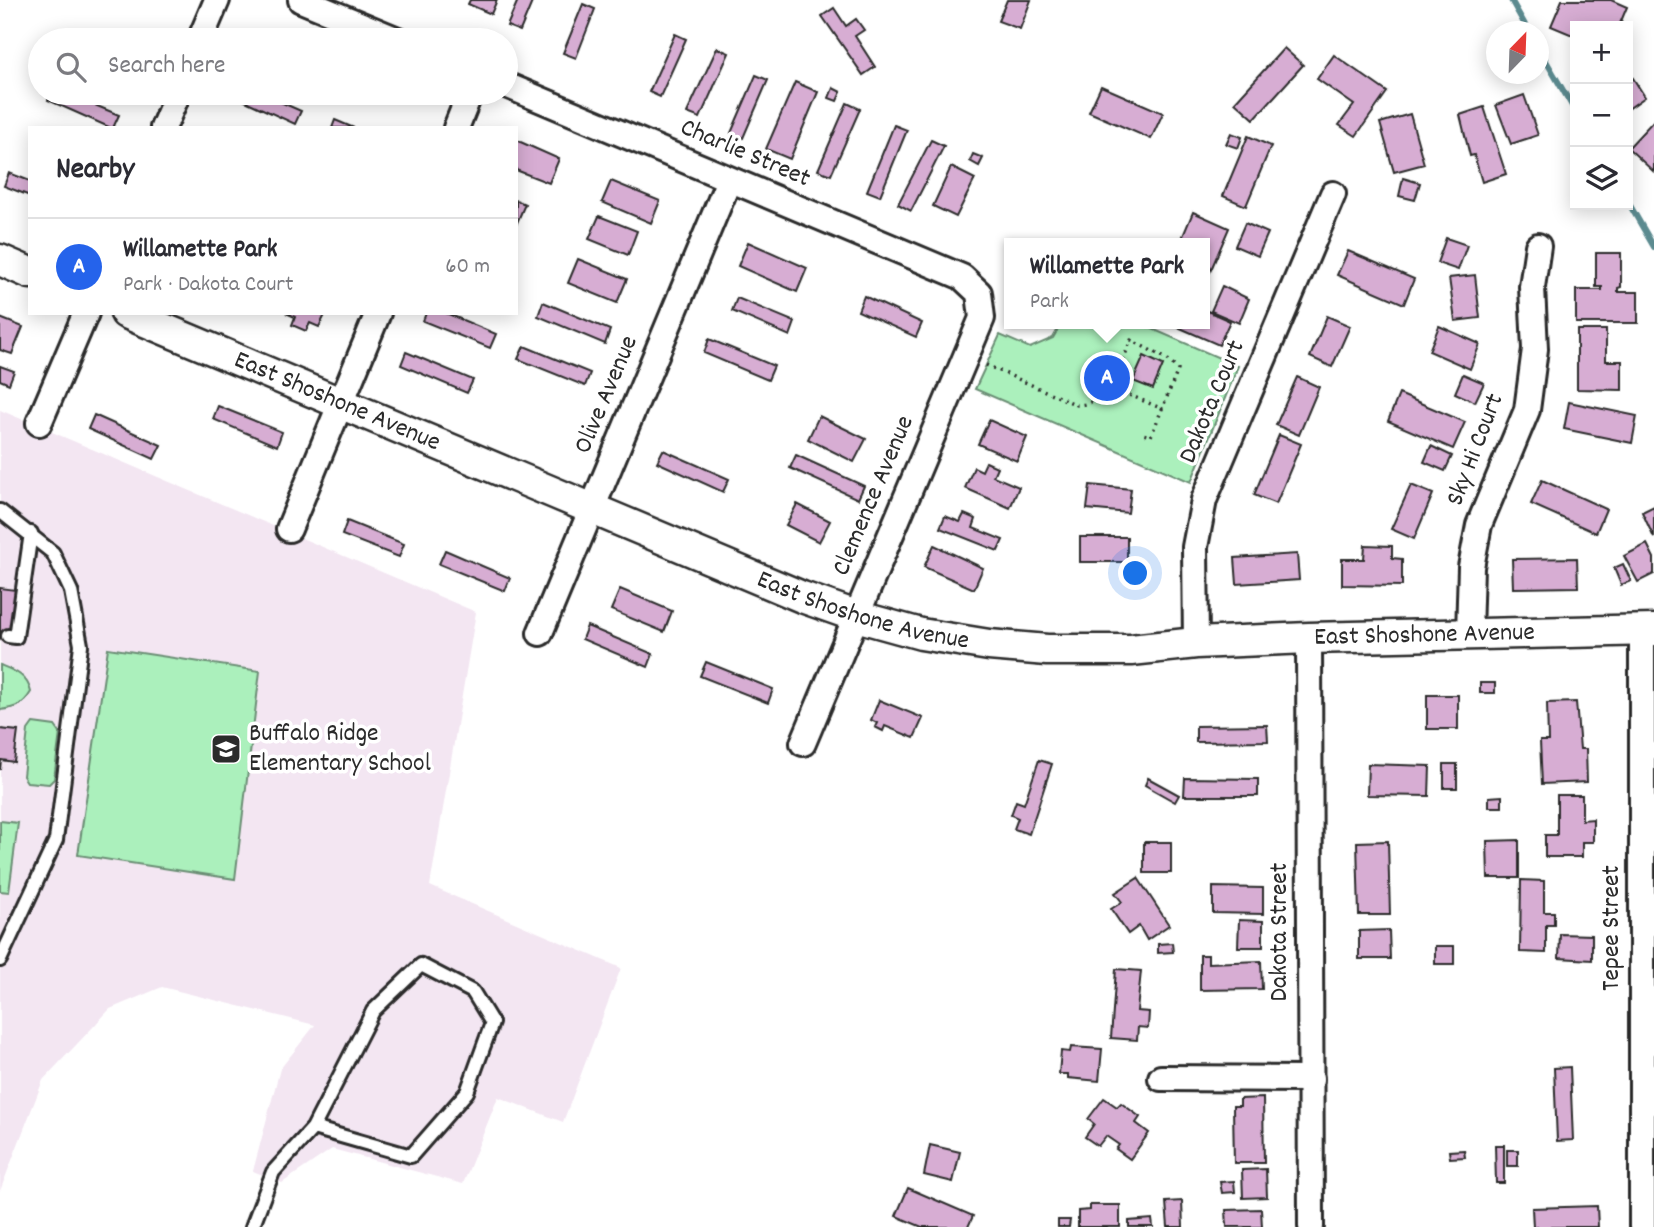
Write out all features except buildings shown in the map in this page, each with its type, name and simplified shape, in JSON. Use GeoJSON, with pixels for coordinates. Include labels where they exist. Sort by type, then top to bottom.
{"type":"FeatureCollection","features":[{"type":"Feature","properties":{"kind":"street"},"geometry":{"type":"LineString","coordinates":[[205,28],[217,0]]}},
{"type":"Feature","properties":{"kind":"street"},"geometry":{"type":"LineString","coordinates":[[301,0],[369,28]]}},
{"type":"Feature","properties":{"kind":"street","name":"Charlie Street"},"geometry":{"type":"LineString","coordinates":[[518,90],[962,277]]}},
{"type":"Feature","properties":{"kind":"street"},"geometry":{"type":"LineString","coordinates":[[164,126],[173,105]]}},
{"type":"Feature","properties":{"kind":"street"},"geometry":{"type":"LineString","coordinates":[[457,126],[465,105]]}},
{"type":"Feature","properties":{"kind":"street","name":"Olive Avenue"},"geometry":{"type":"LineString","coordinates":[[540,633],[729,180]]}},
{"type":"Feature","properties":{"kind":"street","name":"Dakota Court"},"geometry":{"type":"LineString","coordinates":[[1196,643],[1195,547],[1204,500],[1333,194]]}},
{"type":"Feature","properties":{"kind":"street","name":"Sky Hi Court"},"geometry":{"type":"LineString","coordinates":[[1469,633],[1471,567],[1479,525],[1527,410],[1535,349],[1532,287],[1538,246]]}},
{"type":"Feature","properties":{"kind":"street"},"geometry":{"type":"LineString","coordinates":[[0,260],[28,272]]}},
{"type":"Feature","properties":{"kind":"street","name":"Clemence Avenue"},"geometry":{"type":"LineString","coordinates":[[803,743],[982,318],[979,293],[962,277]]}},
{"type":"Feature","properties":{"kind":"street"},"geometry":{"type":"LineString","coordinates":[[38,423],[85,315]]}},
{"type":"Feature","properties":{"kind":"street","name":"East Shoshone Avenue"},"geometry":{"type":"LineString","coordinates":[[131,315],[802,597],[920,634],[989,645],[1047,650],[1131,650],[1196,643],[1309,638],[1648,629]]}},
{"type":"Feature","properties":{"kind":"street"},"geometry":{"type":"LineString","coordinates":[[289,529],[377,315]]}},
{"type":"Feature","properties":{"kind":"street","name":"Tepee Street"},"geometry":{"type":"LineString","coordinates":[[1642,1227],[1648,629]]}},
{"type":"Feature","properties":{"kind":"street","name":"Dakota Street"},"geometry":{"type":"LineString","coordinates":[[1309,638],[1311,1227]]}},
{"type":"Feature","properties":{"kind":"street"},"geometry":{"type":"LineString","coordinates":[[1161,1078],[1311,1079]]}},
{"type":"Feature","properties":{"kind":"lane"},"geometry":{"type":"LineString","coordinates":[[0,511],[53,552],[71,591],[81,645],[56,840],[0,960]]}},
{"type":"Feature","properties":{"kind":"lane"},"geometry":{"type":"LineString","coordinates":[[8,636],[16,637],[31,533]]}},
{"type":"Feature","properties":{"kind":"lane"},"geometry":{"type":"LineString","coordinates":[[252,1227],[273,1172],[313,1128],[373,1011],[421,965],[473,992],[492,1023],[467,1092],[411,1156],[313,1128]]}},
{"type":"Feature","properties":{"kind":"path"},"geometry":{"type":"LineString","coordinates":[[985,364],[1077,405],[1087,405],[1101,399],[1110,387],[1131,340],[1167,359],[1178,370],[1151,436],[1143,433]]}},
{"type":"Feature","properties":{"kind":"path"},"geometry":{"type":"LineString","coordinates":[[1110,387],[1163,409]]}},
{"type":"Feature","properties":{"kind":"shaded area","name":"Buffalo Ridge Elementary School"},"geometry":{"type":"Polygon","coordinates":[[[0,410],[476,612],[430,886],[621,968],[563,1122],[498,1097],[463,1184],[332,1149],[282,1183],[253,1171],[280,1069],[315,1025],[162,987],[110,1009],[43,1080],[0,1191],[0,410]]]}},
{"type":"Feature","properties":{"kind":"green space"},"geometry":{"type":"Polygon","coordinates":[[[1058,329],[1153,329],[1238,366],[1191,482],[975,389],[1000,335],[1030,348],[1053,338],[1058,329]]]}},
{"type":"Feature","properties":{"kind":"green space"},"geometry":{"type":"Polygon","coordinates":[[[108,648],[260,671],[235,879],[78,855],[108,648]]]}},
{"type":"Feature","properties":{"kind":"green space"},"geometry":{"type":"Polygon","coordinates":[[[0,665],[23,678],[31,692],[18,706],[0,710],[0,665]]]}},
{"type":"Feature","properties":{"kind":"green space"},"geometry":{"type":"Polygon","coordinates":[[[33,723],[55,726],[60,733],[54,779],[49,784],[27,782],[23,776],[28,730],[33,723]]]}},
{"type":"Feature","properties":{"kind":"green space"},"geometry":{"type":"Polygon","coordinates":[[[0,821],[18,823],[9,892],[0,891],[0,821]]]}},
{"type":"Feature","properties":{"kind":"waterway"},"geometry":{"type":"LineString","coordinates":[[1511,0],[1523,21]]}},
{"type":"Feature","properties":{"kind":"waterway"},"geometry":{"type":"LineString","coordinates":[[1549,66],[1570,102]]}},
{"type":"Feature","properties":{"kind":"waterway"},"geometry":{"type":"LineString","coordinates":[[1633,210],[1654,247]]}},
{"type":"Feature","properties":{"kind":"place","name":"Willamette Park"},"geometry":{"type":"Point","coordinates":[1107,378]}},
{"type":"Feature","properties":{"kind":"place","name":"Buffalo Ridge Elementary School"},"geometry":{"type":"Point","coordinates":[226,749]}}]}
